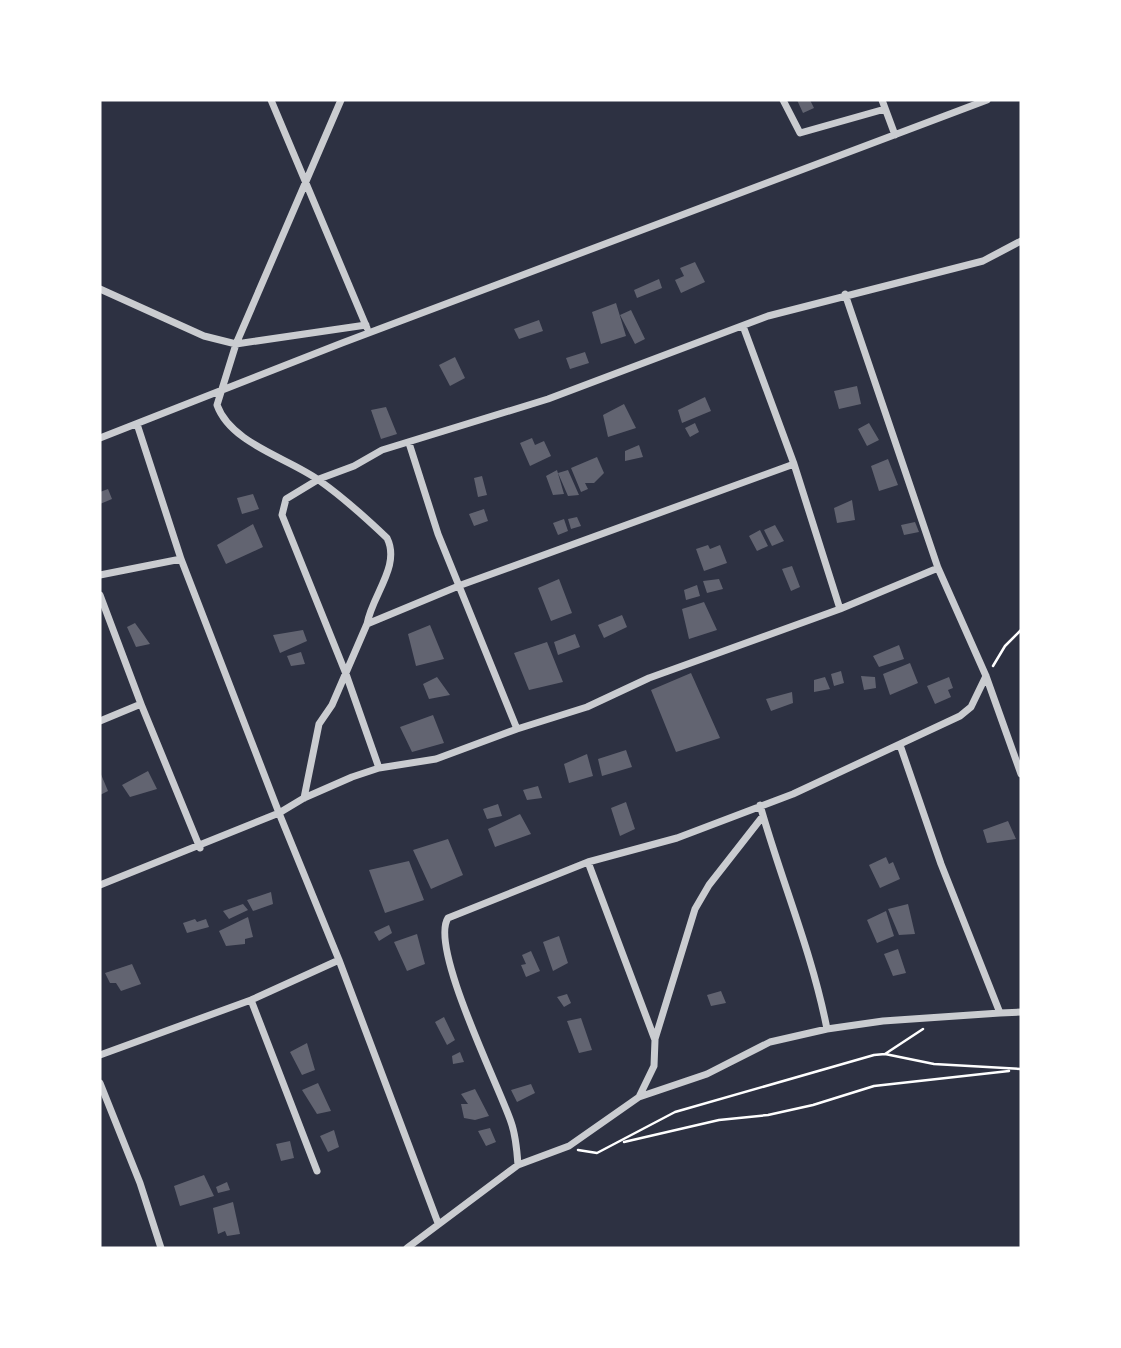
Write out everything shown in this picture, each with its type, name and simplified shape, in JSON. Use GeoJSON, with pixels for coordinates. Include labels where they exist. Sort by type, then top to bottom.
{"type":"FeatureCollection","features":[{"type":"Feature","properties":{"kind":"street"},"geometry":{"type":"LineString","coordinates":[[271,100],[368,329]]}},
{"type":"Feature","properties":{"kind":"street"},"geometry":{"type":"LineString","coordinates":[[304,798],[319,723],[332,705],[346,674],[393,550],[387,538],[370,521],[319,480],[235,429],[220,415],[216,405],[236,344],[341,100]]}},
{"type":"Feature","properties":{"kind":"street"},"geometry":{"type":"LineString","coordinates":[[783,100],[800,133],[885,109]]}},
{"type":"Feature","properties":{"kind":"street"},"geometry":{"type":"LineString","coordinates":[[882,100],[895,135]]}},
{"type":"Feature","properties":{"kind":"street"},"geometry":{"type":"LineString","coordinates":[[100,438],[218,393],[368,329],[987,100]]}},
{"type":"Feature","properties":{"kind":"street"},"geometry":{"type":"LineString","coordinates":[[379,768],[346,674],[282,515],[286,499],[382,450],[548,399],[743,326],[845,294],[983,261],[1021,241]]}},
{"type":"Feature","properties":{"kind":"street"},"geometry":{"type":"LineString","coordinates":[[100,289],[204,336],[236,344],[368,329]]}},
{"type":"Feature","properties":{"kind":"street"},"geometry":{"type":"LineString","coordinates":[[845,294],[938,568],[986,677],[1021,774]]}},
{"type":"Feature","properties":{"kind":"street"},"geometry":{"type":"LineString","coordinates":[[743,326],[794,464],[840,609]]}},
{"type":"Feature","properties":{"kind":"street"},"geometry":{"type":"LineString","coordinates":[[137,424],[181,559],[339,960],[438,1223]]}},
{"type":"Feature","properties":{"kind":"street"},"geometry":{"type":"LineString","coordinates":[[409,443],[438,534],[461,585],[517,729]]}},
{"type":"Feature","properties":{"kind":"street"},"geometry":{"type":"LineString","coordinates":[[367,624],[461,585],[794,464]]}},
{"type":"Feature","properties":{"kind":"street"},"geometry":{"type":"LineString","coordinates":[[100,575],[181,559]]}},
{"type":"Feature","properties":{"kind":"street"},"geometry":{"type":"LineString","coordinates":[[100,886],[200,848],[279,813],[304,798],[379,768],[436,759],[587,707],[649,678],[840,609],[938,568]]}},
{"type":"Feature","properties":{"kind":"street"},"geometry":{"type":"LineString","coordinates":[[100,595],[200,848]]}},
{"type":"Feature","properties":{"kind":"street"},"geometry":{"type":"LineString","coordinates":[[518,1165],[511,1121],[474,1036],[442,935],[448,918],[588,862],[677,838],[900,745],[971,707],[986,677]]}},
{"type":"Feature","properties":{"kind":"street"},"geometry":{"type":"LineString","coordinates":[[100,721],[141,704]]}},
{"type":"Feature","properties":{"kind":"street"},"geometry":{"type":"LineString","coordinates":[[900,745],[941,864],[1000,1013]]}},
{"type":"Feature","properties":{"kind":"street"},"geometry":{"type":"LineString","coordinates":[[760,805],[820,994],[827,1029]]}},
{"type":"Feature","properties":{"kind":"street"},"geometry":{"type":"LineString","coordinates":[[639,1097],[654,1066],[655,1040],[695,909],[709,885],[763,816]]}},
{"type":"Feature","properties":{"kind":"street"},"geometry":{"type":"LineString","coordinates":[[588,862],[655,1040]]}},
{"type":"Feature","properties":{"kind":"street"},"geometry":{"type":"LineString","coordinates":[[100,1055],[251,1000],[339,960]]}},
{"type":"Feature","properties":{"kind":"street"},"geometry":{"type":"LineString","coordinates":[[251,1000],[317,1171]]}},
{"type":"Feature","properties":{"kind":"street"},"geometry":{"type":"LineString","coordinates":[[407,1248],[518,1165],[569,1146],[639,1097],[707,1074],[770,1042],[827,1029],[883,1021],[1021,1012]]}},
{"type":"Feature","properties":{"kind":"street"},"geometry":{"type":"LineString","coordinates":[[100,1083],[140,1184],[161,1248]]}},
{"type":"Feature","properties":{"kind":"path"},"geometry":{"type":"LineString","coordinates":[[986,677],[1005,646],[1021,630]]}},
{"type":"Feature","properties":{"kind":"path"},"geometry":{"type":"LineString","coordinates":[[569,1146],[584,1154],[597,1153],[675,1112],[885,1054],[939,1018]]}},
{"type":"Feature","properties":{"kind":"path"},"geometry":{"type":"LineString","coordinates":[[885,1054],[934,1064],[1019,1069]]}},
{"type":"Feature","properties":{"kind":"path"},"geometry":{"type":"LineString","coordinates":[[617,1143],[710,1122],[768,1115],[813,1105],[874,1086],[947,1080],[1019,1069]]}},
{"type":"Feature","properties":{"kind":"building"},"geometry":{"type":"Polygon","coordinates":[[[797,100],[810,100],[814,108],[803,113],[797,100]]]}},
{"type":"Feature","properties":{"kind":"building"},"geometry":{"type":"Polygon","coordinates":[[[695,262],[705,282],[681,293],[675,280],[684,276],[680,268],[695,262]]]}},
{"type":"Feature","properties":{"kind":"building"},"geometry":{"type":"Polygon","coordinates":[[[659,279],[662,288],[637,298],[634,290],[659,279]]]}},
{"type":"Feature","properties":{"kind":"building"},"geometry":{"type":"Polygon","coordinates":[[[616,303],[626,336],[601,344],[592,312],[616,303]]]}},
{"type":"Feature","properties":{"kind":"building"},"geometry":{"type":"Polygon","coordinates":[[[631,310],[645,339],[635,344],[620,315],[631,310]]]}},
{"type":"Feature","properties":{"kind":"building"},"geometry":{"type":"Polygon","coordinates":[[[539,320],[543,331],[519,339],[514,329],[539,320]]]}},
{"type":"Feature","properties":{"kind":"building"},"geometry":{"type":"Polygon","coordinates":[[[585,352],[589,363],[570,369],[566,358],[585,352]]]}},
{"type":"Feature","properties":{"kind":"building"},"geometry":{"type":"Polygon","coordinates":[[[455,357],[465,378],[450,386],[439,365],[455,357]]]}},
{"type":"Feature","properties":{"kind":"building"},"geometry":{"type":"Polygon","coordinates":[[[857,386],[861,404],[839,409],[834,391],[857,386]]]}},
{"type":"Feature","properties":{"kind":"building"},"geometry":{"type":"Polygon","coordinates":[[[705,397],[711,411],[682,423],[678,410],[705,397]]]}},
{"type":"Feature","properties":{"kind":"building"},"geometry":{"type":"Polygon","coordinates":[[[624,404],[636,428],[608,437],[603,415],[624,404]]]}},
{"type":"Feature","properties":{"kind":"building"},"geometry":{"type":"Polygon","coordinates":[[[386,407],[397,434],[381,439],[371,410],[386,407]]]}},
{"type":"Feature","properties":{"kind":"building"},"geometry":{"type":"Polygon","coordinates":[[[695,423],[699,432],[690,437],[685,428],[695,423]]]}},
{"type":"Feature","properties":{"kind":"building"},"geometry":{"type":"Polygon","coordinates":[[[869,423],[879,440],[867,446],[858,429],[869,423]]]}},
{"type":"Feature","properties":{"kind":"building"},"geometry":{"type":"Polygon","coordinates":[[[532,438],[535,445],[544,441],[551,456],[530,466],[520,443],[532,438]]]}},
{"type":"Feature","properties":{"kind":"building"},"geometry":{"type":"Polygon","coordinates":[[[639,445],[643,457],[625,461],[625,451],[639,445]]]}},
{"type":"Feature","properties":{"kind":"building"},"geometry":{"type":"Polygon","coordinates":[[[597,457],[604,473],[594,483],[585,483],[588,489],[581,492],[571,468],[597,457]]]}},
{"type":"Feature","properties":{"kind":"building"},"geometry":{"type":"Polygon","coordinates":[[[888,459],[898,485],[879,491],[871,466],[888,459]]]}},
{"type":"Feature","properties":{"kind":"building"},"geometry":{"type":"Polygon","coordinates":[[[557,470],[564,494],[553,495],[546,476],[557,470]]]}},
{"type":"Feature","properties":{"kind":"building"},"geometry":{"type":"Polygon","coordinates":[[[568,470],[579,495],[568,496],[558,473],[568,470]]]}},
{"type":"Feature","properties":{"kind":"building"},"geometry":{"type":"Polygon","coordinates":[[[482,476],[487,495],[478,497],[474,478],[482,476]]]}},
{"type":"Feature","properties":{"kind":"building"},"geometry":{"type":"Polygon","coordinates":[[[108,489],[112,499],[100,504],[100,492],[108,489]]]}},
{"type":"Feature","properties":{"kind":"building"},"geometry":{"type":"Polygon","coordinates":[[[253,494],[259,509],[242,514],[237,498],[253,494]]]}},
{"type":"Feature","properties":{"kind":"building"},"geometry":{"type":"Polygon","coordinates":[[[852,500],[855,520],[837,523],[834,508],[852,500]]]}},
{"type":"Feature","properties":{"kind":"building"},"geometry":{"type":"Polygon","coordinates":[[[484,509],[488,521],[474,526],[469,514],[484,509]]]}},
{"type":"Feature","properties":{"kind":"building"},"geometry":{"type":"Polygon","coordinates":[[[577,517],[581,526],[571,529],[568,519],[577,517]]]}},
{"type":"Feature","properties":{"kind":"building"},"geometry":{"type":"Polygon","coordinates":[[[564,519],[568,531],[558,535],[553,523],[564,519]]]}},
{"type":"Feature","properties":{"kind":"building"},"geometry":{"type":"Polygon","coordinates":[[[915,522],[919,532],[904,535],[901,525],[915,522]]]}},
{"type":"Feature","properties":{"kind":"building"},"geometry":{"type":"Polygon","coordinates":[[[253,524],[263,547],[226,564],[217,545],[253,524]]]}},
{"type":"Feature","properties":{"kind":"building"},"geometry":{"type":"Polygon","coordinates":[[[775,525],[784,541],[772,546],[764,530],[775,525]]]}},
{"type":"Feature","properties":{"kind":"building"},"geometry":{"type":"Polygon","coordinates":[[[760,530],[768,546],[757,551],[749,536],[760,530]]]}},
{"type":"Feature","properties":{"kind":"building"},"geometry":{"type":"Polygon","coordinates":[[[708,545],[710,549],[720,545],[727,563],[704,571],[696,549],[708,545]]]}},
{"type":"Feature","properties":{"kind":"building"},"geometry":{"type":"Polygon","coordinates":[[[792,566],[800,587],[791,591],[782,569],[792,566]]]}},
{"type":"Feature","properties":{"kind":"building"},"geometry":{"type":"Polygon","coordinates":[[[559,579],[572,613],[551,621],[538,588],[559,579]]]}},
{"type":"Feature","properties":{"kind":"building"},"geometry":{"type":"Polygon","coordinates":[[[719,579],[723,589],[707,593],[703,581],[719,579]]]}},
{"type":"Feature","properties":{"kind":"building"},"geometry":{"type":"Polygon","coordinates":[[[697,585],[700,596],[686,600],[684,590],[697,585]]]}},
{"type":"Feature","properties":{"kind":"building"},"geometry":{"type":"Polygon","coordinates":[[[704,602],[717,630],[689,639],[682,609],[704,602]]]}},
{"type":"Feature","properties":{"kind":"building"},"geometry":{"type":"Polygon","coordinates":[[[622,615],[627,627],[604,638],[598,625],[622,615]]]}},
{"type":"Feature","properties":{"kind":"building"},"geometry":{"type":"Polygon","coordinates":[[[135,623],[150,644],[136,647],[127,627],[135,623]]]}},
{"type":"Feature","properties":{"kind":"building"},"geometry":{"type":"Polygon","coordinates":[[[430,625],[444,659],[416,666],[408,634],[430,625]]]}},
{"type":"Feature","properties":{"kind":"building"},"geometry":{"type":"Polygon","coordinates":[[[303,630],[307,641],[280,653],[273,635],[303,630]]]}},
{"type":"Feature","properties":{"kind":"building"},"geometry":{"type":"Polygon","coordinates":[[[575,634],[580,647],[558,655],[554,642],[575,634]]]}},
{"type":"Feature","properties":{"kind":"building"},"geometry":{"type":"Polygon","coordinates":[[[547,642],[563,682],[529,690],[514,653],[547,642]]]}},
{"type":"Feature","properties":{"kind":"building"},"geometry":{"type":"Polygon","coordinates":[[[899,645],[904,659],[879,667],[873,656],[899,645]]]}},
{"type":"Feature","properties":{"kind":"building"},"geometry":{"type":"Polygon","coordinates":[[[301,652],[305,664],[291,666],[287,656],[301,652]]]}},
{"type":"Feature","properties":{"kind":"building"},"geometry":{"type":"Polygon","coordinates":[[[910,663],[918,683],[890,695],[883,674],[910,663]]]}},
{"type":"Feature","properties":{"kind":"building"},"geometry":{"type":"Polygon","coordinates":[[[841,671],[844,683],[834,686],[831,674],[841,671]]]}},
{"type":"Feature","properties":{"kind":"building"},"geometry":{"type":"Polygon","coordinates":[[[691,673],[720,738],[676,752],[651,690],[691,673]]]}},
{"type":"Feature","properties":{"kind":"building"},"geometry":{"type":"Polygon","coordinates":[[[861,676],[875,677],[876,688],[864,690],[861,676]]]}},
{"type":"Feature","properties":{"kind":"building"},"geometry":{"type":"Polygon","coordinates":[[[437,677],[450,695],[429,699],[423,684],[437,677]]]}},
{"type":"Feature","properties":{"kind":"building"},"geometry":{"type":"Polygon","coordinates":[[[825,677],[830,689],[814,692],[814,680],[825,677]]]}},
{"type":"Feature","properties":{"kind":"building"},"geometry":{"type":"Polygon","coordinates":[[[949,677],[953,688],[948,690],[951,697],[935,704],[927,686],[949,677]]]}},
{"type":"Feature","properties":{"kind":"building"},"geometry":{"type":"Polygon","coordinates":[[[792,692],[793,703],[771,711],[766,699],[792,692]]]}},
{"type":"Feature","properties":{"kind":"building"},"geometry":{"type":"Polygon","coordinates":[[[433,715],[444,743],[412,752],[400,727],[433,715]]]}},
{"type":"Feature","properties":{"kind":"building"},"geometry":{"type":"Polygon","coordinates":[[[626,750],[632,767],[602,776],[598,759],[626,750]]]}},
{"type":"Feature","properties":{"kind":"building"},"geometry":{"type":"Polygon","coordinates":[[[587,754],[593,776],[569,783],[564,764],[587,754]]]}},
{"type":"Feature","properties":{"kind":"building"},"geometry":{"type":"Polygon","coordinates":[[[148,771],[157,789],[130,797],[122,785],[148,771]]]}},
{"type":"Feature","properties":{"kind":"building"},"geometry":{"type":"Polygon","coordinates":[[[100,772],[108,791],[100,795],[100,772]]]}},
{"type":"Feature","properties":{"kind":"building"},"geometry":{"type":"Polygon","coordinates":[[[538,786],[542,798],[527,800],[523,790],[538,786]]]}},
{"type":"Feature","properties":{"kind":"building"},"geometry":{"type":"Polygon","coordinates":[[[626,802],[635,829],[620,836],[611,808],[626,802]]]}},
{"type":"Feature","properties":{"kind":"building"},"geometry":{"type":"Polygon","coordinates":[[[498,804],[502,816],[487,819],[483,809],[498,804]]]}},
{"type":"Feature","properties":{"kind":"building"},"geometry":{"type":"Polygon","coordinates":[[[520,814],[531,834],[495,847],[488,829],[520,814]]]}},
{"type":"Feature","properties":{"kind":"building"},"geometry":{"type":"Polygon","coordinates":[[[1008,821],[1016,839],[987,843],[983,830],[1008,821]]]}},
{"type":"Feature","properties":{"kind":"building"},"geometry":{"type":"Polygon","coordinates":[[[448,839],[463,875],[431,889],[413,850],[448,839]]]}},
{"type":"Feature","properties":{"kind":"building"},"geometry":{"type":"Polygon","coordinates":[[[886,857],[889,864],[893,862],[900,879],[880,888],[869,865],[886,857]]]}},
{"type":"Feature","properties":{"kind":"building"},"geometry":{"type":"Polygon","coordinates":[[[409,861],[424,900],[385,913],[369,870],[409,861]]]}},
{"type":"Feature","properties":{"kind":"building"},"geometry":{"type":"Polygon","coordinates":[[[271,892],[273,904],[253,911],[247,900],[271,892]]]}},
{"type":"Feature","properties":{"kind":"building"},"geometry":{"type":"Polygon","coordinates":[[[243,904],[248,910],[229,919],[223,911],[243,904]]]}},
{"type":"Feature","properties":{"kind":"building"},"geometry":{"type":"Polygon","coordinates":[[[908,904],[915,934],[899,935],[888,909],[908,904]]]}},
{"type":"Feature","properties":{"kind":"building"},"geometry":{"type":"Polygon","coordinates":[[[886,911],[894,936],[877,943],[867,920],[886,911]]]}},
{"type":"Feature","properties":{"kind":"building"},"geometry":{"type":"Polygon","coordinates":[[[248,917],[253,937],[245,939],[245,944],[226,946],[219,931],[248,917]]]}},
{"type":"Feature","properties":{"kind":"building"},"geometry":{"type":"Polygon","coordinates":[[[195,919],[197,922],[206,919],[209,927],[187,933],[183,923],[195,919]]]}},
{"type":"Feature","properties":{"kind":"building"},"geometry":{"type":"Polygon","coordinates":[[[389,925],[392,933],[379,941],[374,932],[389,925]]]}},
{"type":"Feature","properties":{"kind":"building"},"geometry":{"type":"Polygon","coordinates":[[[417,934],[425,964],[407,971],[394,942],[417,934]]]}},
{"type":"Feature","properties":{"kind":"building"},"geometry":{"type":"Polygon","coordinates":[[[559,936],[568,963],[553,971],[543,942],[559,936]]]}},
{"type":"Feature","properties":{"kind":"building"},"geometry":{"type":"Polygon","coordinates":[[[898,949],[906,973],[893,976],[884,954],[898,949]]]}},
{"type":"Feature","properties":{"kind":"building"},"geometry":{"type":"Polygon","coordinates":[[[531,951],[540,971],[526,977],[521,965],[526,964],[522,955],[531,951]]]}},
{"type":"Feature","properties":{"kind":"building"},"geometry":{"type":"Polygon","coordinates":[[[132,964],[141,984],[121,991],[116,983],[110,983],[105,973],[132,964]]]}},
{"type":"Feature","properties":{"kind":"building"},"geometry":{"type":"Polygon","coordinates":[[[721,991],[726,1003],[711,1006],[707,995],[721,991]]]}},
{"type":"Feature","properties":{"kind":"building"},"geometry":{"type":"Polygon","coordinates":[[[567,994],[571,1003],[564,1007],[557,997],[567,994]]]}},
{"type":"Feature","properties":{"kind":"building"},"geometry":{"type":"Polygon","coordinates":[[[444,1017],[455,1040],[447,1045],[435,1022],[444,1017]]]}},
{"type":"Feature","properties":{"kind":"building"},"geometry":{"type":"Polygon","coordinates":[[[581,1018],[592,1050],[579,1053],[567,1021],[581,1018]]]}},
{"type":"Feature","properties":{"kind":"building"},"geometry":{"type":"Polygon","coordinates":[[[307,1043],[315,1070],[302,1075],[290,1052],[307,1043]]]}},
{"type":"Feature","properties":{"kind":"building"},"geometry":{"type":"Polygon","coordinates":[[[460,1052],[464,1062],[453,1064],[452,1056],[460,1052]]]}},
{"type":"Feature","properties":{"kind":"building"},"geometry":{"type":"Polygon","coordinates":[[[318,1083],[331,1111],[317,1114],[302,1090],[318,1083]]]}},
{"type":"Feature","properties":{"kind":"building"},"geometry":{"type":"Polygon","coordinates":[[[531,1084],[535,1093],[517,1102],[511,1090],[531,1084]]]}},
{"type":"Feature","properties":{"kind":"building"},"geometry":{"type":"Polygon","coordinates":[[[475,1089],[489,1116],[475,1120],[464,1118],[461,1104],[468,1104],[461,1094],[475,1089]]]}},
{"type":"Feature","properties":{"kind":"building"},"geometry":{"type":"Polygon","coordinates":[[[490,1128],[496,1142],[486,1146],[478,1131],[490,1128]]]}},
{"type":"Feature","properties":{"kind":"building"},"geometry":{"type":"Polygon","coordinates":[[[334,1130],[339,1147],[328,1152],[320,1136],[334,1130]]]}},
{"type":"Feature","properties":{"kind":"building"},"geometry":{"type":"Polygon","coordinates":[[[290,1141],[294,1158],[281,1161],[276,1144],[290,1141]]]}},
{"type":"Feature","properties":{"kind":"building"},"geometry":{"type":"Polygon","coordinates":[[[204,1175],[214,1196],[180,1206],[174,1186],[204,1175]]]}},
{"type":"Feature","properties":{"kind":"building"},"geometry":{"type":"Polygon","coordinates":[[[227,1182],[230,1190],[218,1193],[216,1187],[227,1182]]]}},
{"type":"Feature","properties":{"kind":"building"},"geometry":{"type":"Polygon","coordinates":[[[233,1202],[240,1234],[227,1236],[225,1231],[218,1234],[213,1208],[233,1202]]]}}]}
